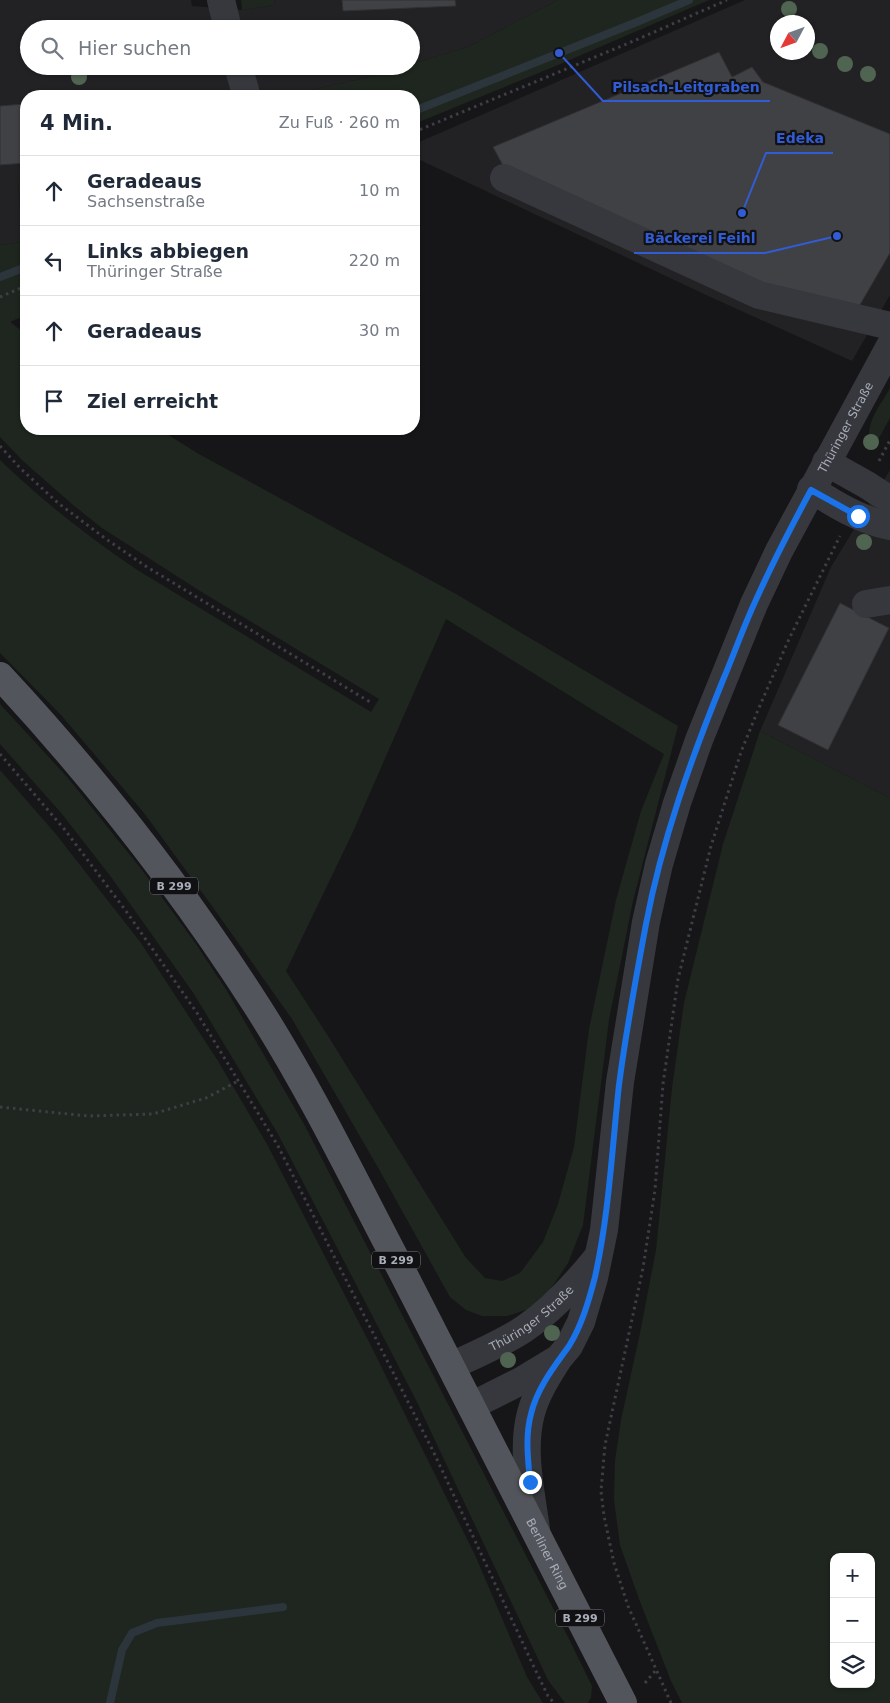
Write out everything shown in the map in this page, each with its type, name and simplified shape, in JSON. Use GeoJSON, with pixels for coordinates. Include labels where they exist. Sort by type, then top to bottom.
{"type":"FeatureCollection","features":[{"type":"Feature","properties":{"kind":"main road","name":"B 299"},"geometry":{"type":"LineString","coordinates":[[0,676],[76,760],[125,822],[205,928],[257,1006],[321,1115],[471,1406]]}},
{"type":"Feature","properties":{"kind":"main road","name":"Berliner Ring"},"geometry":{"type":"LineString","coordinates":[[471,1406],[623,1703]]}},
{"type":"Feature","properties":{"kind":"street"},"geometry":{"type":"LineString","coordinates":[[221,0],[226,20]]}},
{"type":"Feature","properties":{"kind":"street"},"geometry":{"type":"LineString","coordinates":[[504,178],[759,295],[890,326]]}},
{"type":"Feature","properties":{"kind":"street","name":"Thüringer Straße"},"geometry":{"type":"LineString","coordinates":[[471,1406],[521,1381],[559,1358],[569,1346],[581,1322],[594,1278],[605,1221],[621,1073],[646,922],[659,864],[677,803],[699,740],[754,604],[811,490],[890,346]]}},
{"type":"Feature","properties":{"kind":"street"},"geometry":{"type":"LineString","coordinates":[[826,462],[867,484],[890,500]]}},
{"type":"Feature","properties":{"kind":"street"},"geometry":{"type":"LineString","coordinates":[[811,490],[852,513],[872,522],[890,526]]}},
{"type":"Feature","properties":{"kind":"street","name":"Thüringer Straße"},"geometry":{"type":"LineString","coordinates":[[451,1366],[508,1339],[543,1315],[580,1280],[599,1256]]}},
{"type":"Feature","properties":{"kind":"street"},"geometry":{"type":"LineString","coordinates":[[537,1534],[527,1451],[528,1428],[537,1396],[559,1358]]}},
{"type":"Feature","properties":{"kind":"path"},"geometry":{"type":"LineString","coordinates":[[420,130],[629,43],[727,0]]}},
{"type":"Feature","properties":{"kind":"path"},"geometry":{"type":"LineString","coordinates":[[0,297],[20,289]]}},
{"type":"Feature","properties":{"kind":"path"},"geometry":{"type":"LineString","coordinates":[[877,465],[890,440]]}},
{"type":"Feature","properties":{"kind":"path"},"geometry":{"type":"LineString","coordinates":[[0,446],[20,468],[58,503],[106,539],[147,567],[370,702]]}},
{"type":"Feature","properties":{"kind":"path"},"geometry":{"type":"LineString","coordinates":[[671,1703],[628,1606],[614,1563],[604,1516],[601,1490],[605,1445],[643,1268],[655,1190],[663,1084],[678,979],[711,846],[741,752],[762,701],[789,639],[841,534]]}},
{"type":"Feature","properties":{"kind":"path"},"geometry":{"type":"LineString","coordinates":[[0,754],[65,830],[126,911],[197,1013],[278,1146],[430,1444],[533,1665],[548,1696],[554,1703]]}},
{"type":"Feature","properties":{"kind":"path"},"geometry":{"type":"LineString","coordinates":[[0,1107],[88,1116],[153,1114],[206,1098],[238,1081]]}},
{"type":"Feature","properties":{"kind":"shaded area"},"geometry":{"type":"Polygon","coordinates":[[[0,0],[191,0],[192,6],[242,10],[275,5],[274,0],[558,0],[468,47],[420,61],[420,20],[20,20],[20,75],[375,75],[312,90],[20,90],[20,182],[18,182],[20,242],[0,245],[0,0]]]}},
{"type":"Feature","properties":{"kind":"shaded area"},"geometry":{"type":"Polygon","coordinates":[[[241,0],[274,0],[275,5],[242,10],[241,0]]]}},
{"type":"Feature","properties":{"kind":"shaded area"},"geometry":{"type":"Polygon","coordinates":[[[558,0],[709,0],[420,122],[420,90],[312,90],[375,75],[420,75],[420,61],[468,47],[558,0]]]}},
{"type":"Feature","properties":{"kind":"shaded area"},"geometry":{"type":"Polygon","coordinates":[[[745,0],[890,0],[890,295],[852,361],[704,294],[420,160],[420,142],[745,0]]]}},
{"type":"Feature","properties":{"kind":"shaded area"},"geometry":{"type":"Polygon","coordinates":[[[18,182],[20,182],[20,206],[18,182]]]}},
{"type":"Feature","properties":{"kind":"shaded area"},"geometry":{"type":"Polygon","coordinates":[[[20,242],[20,318],[10,322],[20,330],[20,435],[168,435],[197,453],[456,594],[678,726],[633,901],[609,1020],[583,1225],[568,1263],[550,1290],[529,1309],[507,1316],[482,1316],[466,1310],[450,1297],[292,1019],[144,813],[61,715],[0,653],[0,460],[33,490],[102,546],[139,571],[371,712],[379,699],[200,591],[102,528],[23,461],[0,437],[0,245],[20,242]],[[446,619],[352,834],[286,971],[466,1258],[485,1278],[502,1281],[520,1273],[543,1242],[558,1204],[574,1147],[589,1029],[616,900],[641,811],[664,754],[446,619]]]}},
{"type":"Feature","properties":{"kind":"shaded area"},"geometry":{"type":"Polygon","coordinates":[[[890,388],[890,418],[873,449],[869,433],[870,425],[890,388]]]}},
{"type":"Feature","properties":{"kind":"shaded area"},"geometry":{"type":"Polygon","coordinates":[[[890,470],[890,798],[760,731],[831,567],[890,470]]]}},
{"type":"Feature","properties":{"kind":"shaded area"},"geometry":{"type":"Polygon","coordinates":[[[0,704],[68,778],[142,870],[196,944],[227,991],[305,1126],[570,1641],[592,1686],[591,1697],[588,1703],[565,1703],[548,1680],[415,1398],[278,1134],[194,994],[111,877],[62,814],[0,744],[0,704]]]}},
{"type":"Feature","properties":{"kind":"shaded area"},"geometry":{"type":"Polygon","coordinates":[[[760,731],[890,798],[890,1703],[682,1703],[671,1681],[620,1545],[614,1500],[615,1461],[621,1420],[656,1250],[672,1088],[684,1003],[723,844],[760,731]]]}},
{"type":"Feature","properties":{"kind":"shaded area"},"geometry":{"type":"Polygon","coordinates":[[[0,770],[55,833],[141,943],[218,1061],[268,1146],[370,1344],[475,1555],[527,1677],[543,1703],[0,1703],[0,770]]]}},
{"type":"Feature","properties":{"kind":"building"},"geometry":{"type":"Polygon","coordinates":[[[342,0],[455,0],[456,6],[343,11],[342,0]]]}},
{"type":"Feature","properties":{"kind":"building"},"geometry":{"type":"Polygon","coordinates":[[[719,52],[732,77],[752,67],[763,82],[890,134],[890,253],[857,310],[760,289],[507,173],[493,147],[719,52]]]}},
{"type":"Feature","properties":{"kind":"building"},"geometry":{"type":"Polygon","coordinates":[[[20,104],[20,163],[0,165],[0,106],[20,104]]]}},
{"type":"Feature","properties":{"kind":"building"},"geometry":{"type":"Polygon","coordinates":[[[840,603],[889,628],[828,750],[778,725],[840,603]]]}},
{"type":"Feature","properties":{"kind":"waterway"},"geometry":{"type":"LineString","coordinates":[[420,109],[689,0]]}},
{"type":"Feature","properties":{"kind":"waterway"},"geometry":{"type":"LineString","coordinates":[[0,277],[20,269]]}},
{"type":"Feature","properties":{"kind":"waterway"},"geometry":{"type":"LineString","coordinates":[[110,1703],[122,1650],[132,1633],[157,1623],[283,1607]]}},
{"type":"Feature","properties":{"kind":"place","name":"Pilsach-Leitgraben"},"geometry":{"type":"Point","coordinates":[559,53]}},
{"type":"Feature","properties":{"kind":"place","name":"Edeka"},"geometry":{"type":"Point","coordinates":[742,213]}},
{"type":"Feature","properties":{"kind":"place","name":"Bäckerei Feihl"},"geometry":{"type":"Point","coordinates":[837,236]}},
{"type":"Feature","properties":{"kind":"route"},"geometry":{"type":"LineString","coordinates":[[530,1482],[527,1451],[531,1413],[544,1382],[569,1346],[581,1322],[594,1278],[604,1230],[620,1082],[632,1002],[646,922],[659,864],[677,803],[699,740],[754,604],[811,490],[858,516]]}}]}
